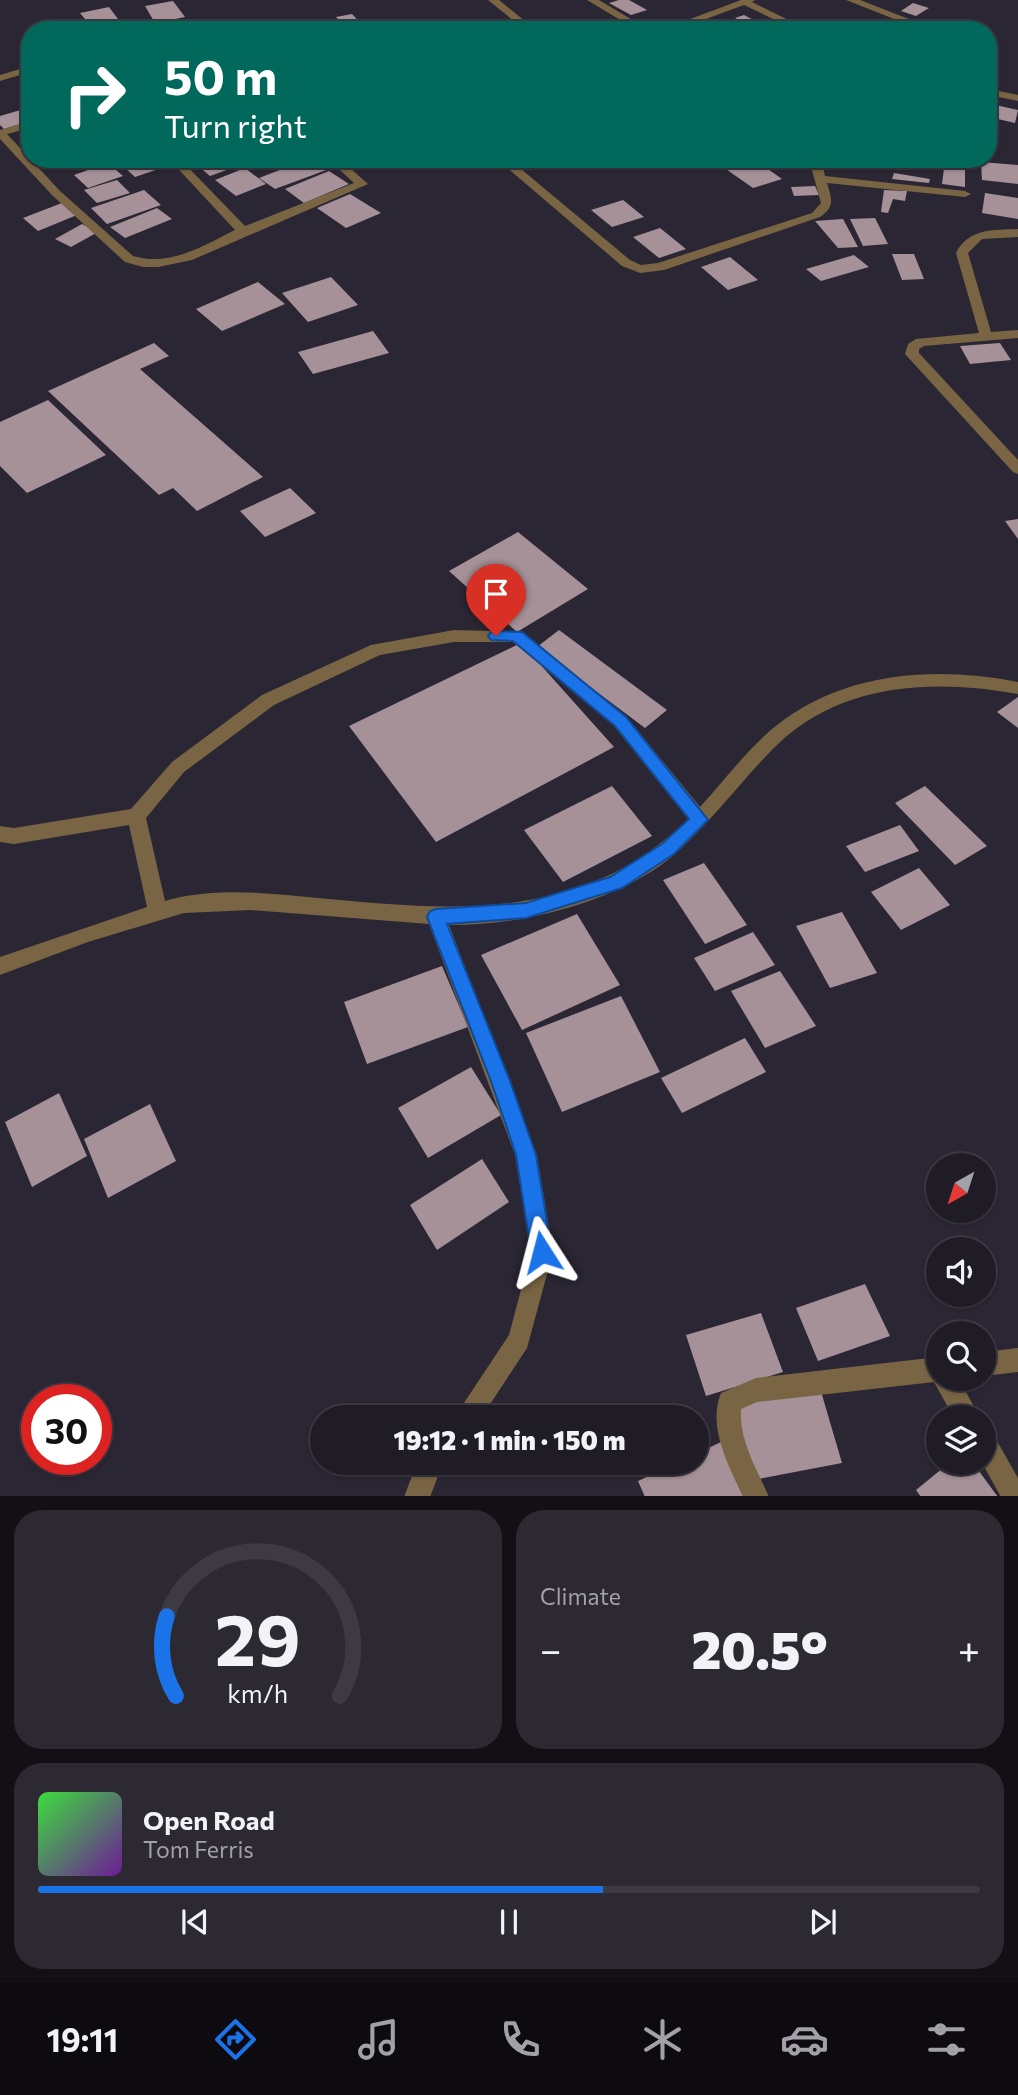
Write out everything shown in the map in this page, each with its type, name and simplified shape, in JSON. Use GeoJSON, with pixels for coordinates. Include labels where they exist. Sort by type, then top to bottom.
{"type":"FeatureCollection","features":[{"type":"Feature","properties":{"kind":"street"},"geometry":{"type":"LineString","coordinates":[[493,0],[520,21]]}},
{"type":"Feature","properties":{"kind":"street"},"geometry":{"type":"LineString","coordinates":[[592,0],[628,21]]}},
{"type":"Feature","properties":{"kind":"street"},"geometry":{"type":"LineString","coordinates":[[850,0],[907,21]]}},
{"type":"Feature","properties":{"kind":"street"},"geometry":{"type":"LineString","coordinates":[[691,21],[747,1],[786,21]]}},
{"type":"Feature","properties":{"kind":"street"},"geometry":{"type":"LineString","coordinates":[[0,78],[21,72]]}},
{"type":"Feature","properties":{"kind":"street"},"geometry":{"type":"LineString","coordinates":[[997,94],[1018,98]]}},
{"type":"Feature","properties":{"kind":"street"},"geometry":{"type":"LineString","coordinates":[[21,127],[0,133],[21,155]]}},
{"type":"Feature","properties":{"kind":"street"},"geometry":{"type":"LineString","coordinates":[[33,168],[129,259],[139,264],[162,264],[185,258],[243,231],[362,184],[343,168]]}},
{"type":"Feature","properties":{"kind":"street"},"geometry":{"type":"LineString","coordinates":[[183,168],[243,231]]}},
{"type":"Feature","properties":{"kind":"street"},"geometry":{"type":"LineString","coordinates":[[513,168],[626,263],[640,269],[660,267],[816,215],[825,209],[827,203],[818,168]]}},
{"type":"Feature","properties":{"kind":"street"},"geometry":{"type":"LineString","coordinates":[[820,179],[965,194]]}},
{"type":"Feature","properties":{"kind":"street"},"geometry":{"type":"LineString","coordinates":[[986,336],[962,253],[965,243],[975,237],[1018,233]]}},
{"type":"Feature","properties":{"kind":"street"},"geometry":{"type":"LineString","coordinates":[[1018,334],[922,342],[913,347],[912,354],[1018,469]]}},
{"type":"Feature","properties":{"kind":"street"},"geometry":{"type":"LineString","coordinates":[[0,834],[14,836],[136,816],[178,767],[268,699],[377,649],[454,636],[517,636],[620,721],[700,820]]}},
{"type":"Feature","properties":{"kind":"street"},"geometry":{"type":"LineString","coordinates":[[0,966],[91,931],[188,904],[281,902],[436,917],[526,911],[615,882],[668,849],[700,820],[786,728],[834,700],[888,682],[941,678],[984,680],[1018,688]]}},
{"type":"Feature","properties":{"kind":"street"},"geometry":{"type":"LineString","coordinates":[[136,816],[158,912]]}},
{"type":"Feature","properties":{"kind":"street"},"geometry":{"type":"LineString","coordinates":[[436,917],[526,1155],[542,1252],[519,1340],[475,1405]]}},
{"type":"Feature","properties":{"kind":"street"},"geometry":{"type":"LineString","coordinates":[[996,1363],[1018,1360]]}},
{"type":"Feature","properties":{"kind":"street"},"geometry":{"type":"LineString","coordinates":[[756,1496],[735,1449],[726,1417],[730,1402],[756,1390],[926,1370]]}},
{"type":"Feature","properties":{"kind":"street"},"geometry":{"type":"LineString","coordinates":[[996,1463],[1016,1496]]}},
{"type":"Feature","properties":{"kind":"street"},"geometry":{"type":"LineString","coordinates":[[417,1496],[425,1475]]}},
{"type":"Feature","properties":{"kind":"building"},"geometry":{"type":"Polygon","coordinates":[[[629,0],[647,10],[631,15],[609,3],[629,0]]]}},
{"type":"Feature","properties":{"kind":"building"},"geometry":{"type":"Polygon","coordinates":[[[173,1],[185,17],[154,21],[145,6],[173,1]]]}},
{"type":"Feature","properties":{"kind":"building"},"geometry":{"type":"Polygon","coordinates":[[[913,3],[929,8],[916,16],[901,11],[913,3]]]}},
{"type":"Feature","properties":{"kind":"building"},"geometry":{"type":"Polygon","coordinates":[[[109,7],[118,19],[87,21],[80,13],[109,7]]]}},
{"type":"Feature","properties":{"kind":"building"},"geometry":{"type":"Polygon","coordinates":[[[352,14],[359,21],[340,21],[336,17],[352,14]]]}},
{"type":"Feature","properties":{"kind":"building"},"geometry":{"type":"Polygon","coordinates":[[[744,15],[755,21],[741,21],[735,18],[744,15]]]}},
{"type":"Feature","properties":{"kind":"building"},"geometry":{"type":"Polygon","coordinates":[[[997,105],[1018,110],[1015,123],[997,119],[997,105]]]}},
{"type":"Feature","properties":{"kind":"building"},"geometry":{"type":"Polygon","coordinates":[[[21,110],[21,124],[4,129],[0,125],[0,116],[21,110]]]}},
{"type":"Feature","properties":{"kind":"building"},"geometry":{"type":"Polygon","coordinates":[[[997,163],[1018,165],[1018,184],[982,180],[981,168],[997,168],[997,163]]]}},
{"type":"Feature","properties":{"kind":"building"},"geometry":{"type":"Polygon","coordinates":[[[94,168],[114,168],[123,176],[88,188],[74,175],[94,168]]]}},
{"type":"Feature","properties":{"kind":"building"},"geometry":{"type":"Polygon","coordinates":[[[125,168],[161,168],[135,177],[125,168]]]}},
{"type":"Feature","properties":{"kind":"building"},"geometry":{"type":"Polygon","coordinates":[[[201,168],[232,168],[210,176],[201,168]]]}},
{"type":"Feature","properties":{"kind":"building"},"geometry":{"type":"Polygon","coordinates":[[[245,168],[266,184],[236,196],[215,180],[245,168]]]}},
{"type":"Feature","properties":{"kind":"building"},"geometry":{"type":"Polygon","coordinates":[[[285,168],[329,169],[275,189],[259,178],[285,168]]]}},
{"type":"Feature","properties":{"kind":"building"},"geometry":{"type":"Polygon","coordinates":[[[724,168],[767,168],[782,179],[753,188],[724,168]]]}},
{"type":"Feature","properties":{"kind":"building"},"geometry":{"type":"Polygon","coordinates":[[[864,168],[886,168],[886,170],[864,168]]]}},
{"type":"Feature","properties":{"kind":"building"},"geometry":{"type":"Polygon","coordinates":[[[944,168],[965,168],[965,187],[942,184],[944,168]]]}},
{"type":"Feature","properties":{"kind":"building"},"geometry":{"type":"Polygon","coordinates":[[[329,171],[349,184],[304,203],[285,189],[329,171]]]}},
{"type":"Feature","properties":{"kind":"building"},"geometry":{"type":"Polygon","coordinates":[[[894,173],[930,179],[929,183],[892,179],[894,173]]]}},
{"type":"Feature","properties":{"kind":"building"},"geometry":{"type":"Polygon","coordinates":[[[117,180],[130,193],[97,203],[84,190],[117,180]]]}},
{"type":"Feature","properties":{"kind":"building"},"geometry":{"type":"Polygon","coordinates":[[[815,186],[819,195],[794,196],[791,187],[815,186]]]}},
{"type":"Feature","properties":{"kind":"building"},"geometry":{"type":"Polygon","coordinates":[[[144,190],[161,205],[107,224],[91,208],[144,190]]]}},
{"type":"Feature","properties":{"kind":"building"},"geometry":{"type":"Polygon","coordinates":[[[884,190],[907,191],[905,201],[893,199],[888,213],[881,212],[884,190]]]}},
{"type":"Feature","properties":{"kind":"building"},"geometry":{"type":"Polygon","coordinates":[[[985,193],[1018,198],[1018,219],[982,213],[985,193]]]}},
{"type":"Feature","properties":{"kind":"building"},"geometry":{"type":"Polygon","coordinates":[[[350,194],[381,213],[346,228],[317,208],[350,194]]]}},
{"type":"Feature","properties":{"kind":"building"},"geometry":{"type":"Polygon","coordinates":[[[623,200],[644,217],[612,227],[591,210],[623,200]]]}},
{"type":"Feature","properties":{"kind":"building"},"geometry":{"type":"Polygon","coordinates":[[[62,203],[77,215],[38,231],[23,218],[62,203]]]}},
{"type":"Feature","properties":{"kind":"building"},"geometry":{"type":"Polygon","coordinates":[[[157,208],[172,219],[125,238],[110,227],[157,208]]]}},
{"type":"Feature","properties":{"kind":"building"},"geometry":{"type":"Polygon","coordinates":[[[875,218],[888,244],[863,246],[850,219],[875,218]]]}},
{"type":"Feature","properties":{"kind":"building"},"geometry":{"type":"Polygon","coordinates":[[[843,219],[858,247],[838,248],[815,221],[843,219]]]}},
{"type":"Feature","properties":{"kind":"building"},"geometry":{"type":"Polygon","coordinates":[[[82,224],[98,232],[71,247],[55,239],[82,224]]]}},
{"type":"Feature","properties":{"kind":"building"},"geometry":{"type":"Polygon","coordinates":[[[660,228],[686,249],[659,258],[633,237],[660,228]]]}},
{"type":"Feature","properties":{"kind":"building"},"geometry":{"type":"Polygon","coordinates":[[[892,254],[914,254],[924,279],[902,280],[892,254]]]}},
{"type":"Feature","properties":{"kind":"building"},"geometry":{"type":"Polygon","coordinates":[[[854,255],[869,267],[821,281],[806,269],[854,255]]]}},
{"type":"Feature","properties":{"kind":"building"},"geometry":{"type":"Polygon","coordinates":[[[730,257],[758,280],[728,290],[701,267],[730,257]]]}},
{"type":"Feature","properties":{"kind":"building"},"geometry":{"type":"Polygon","coordinates":[[[331,277],[358,305],[308,322],[282,293],[331,277]]]}},
{"type":"Feature","properties":{"kind":"building"},"geometry":{"type":"Polygon","coordinates":[[[258,282],[285,304],[222,331],[196,309],[258,282]]]}},
{"type":"Feature","properties":{"kind":"building"},"geometry":{"type":"Polygon","coordinates":[[[373,331],[389,353],[313,374],[298,352],[373,331]]]}},
{"type":"Feature","properties":{"kind":"building"},"geometry":{"type":"Polygon","coordinates":[[[154,343],[169,356],[140,369],[263,477],[197,511],[173,488],[159,495],[48,391],[154,343]]]}},
{"type":"Feature","properties":{"kind":"building"},"geometry":{"type":"Polygon","coordinates":[[[1000,343],[1011,360],[970,364],[960,346],[1000,343]]]}},
{"type":"Feature","properties":{"kind":"building"},"geometry":{"type":"Polygon","coordinates":[[[48,400],[106,455],[27,493],[0,466],[0,422],[48,400]]]}},
{"type":"Feature","properties":{"kind":"building"},"geometry":{"type":"Polygon","coordinates":[[[290,488],[316,513],[265,537],[240,511],[290,488]]]}},
{"type":"Feature","properties":{"kind":"building"},"geometry":{"type":"Polygon","coordinates":[[[1018,519],[1018,539],[1005,521],[1018,519]]]}},
{"type":"Feature","properties":{"kind":"building"},"geometry":{"type":"Polygon","coordinates":[[[518,532],[588,589],[517,632],[449,571],[518,532]]]}},
{"type":"Feature","properties":{"kind":"building"},"geometry":{"type":"Polygon","coordinates":[[[559,630],[667,710],[645,728],[537,647],[559,630]]]}},
{"type":"Feature","properties":{"kind":"building"},"geometry":{"type":"Polygon","coordinates":[[[521,643],[614,747],[436,842],[349,726],[521,643]]]}},
{"type":"Feature","properties":{"kind":"building"},"geometry":{"type":"Polygon","coordinates":[[[1018,697],[1018,728],[997,712],[1018,697]]]}},
{"type":"Feature","properties":{"kind":"building"},"geometry":{"type":"Polygon","coordinates":[[[612,786],[652,836],[563,882],[524,830],[612,786]]]}},
{"type":"Feature","properties":{"kind":"building"},"geometry":{"type":"Polygon","coordinates":[[[925,786],[987,846],[955,865],[895,803],[925,786]]]}},
{"type":"Feature","properties":{"kind":"building"},"geometry":{"type":"Polygon","coordinates":[[[900,825],[919,851],[865,872],[846,846],[900,825]]]}},
{"type":"Feature","properties":{"kind":"building"},"geometry":{"type":"Polygon","coordinates":[[[704,863],[747,925],[705,944],[663,880],[704,863]]]}},
{"type":"Feature","properties":{"kind":"building"},"geometry":{"type":"Polygon","coordinates":[[[919,868],[950,905],[901,930],[871,892],[919,868]]]}},
{"type":"Feature","properties":{"kind":"building"},"geometry":{"type":"Polygon","coordinates":[[[842,912],[877,973],[830,988],[796,926],[842,912]]]}},
{"type":"Feature","properties":{"kind":"building"},"geometry":{"type":"Polygon","coordinates":[[[577,914],[620,985],[522,1030],[481,955],[577,914]]]}},
{"type":"Feature","properties":{"kind":"building"},"geometry":{"type":"Polygon","coordinates":[[[753,932],[775,965],[715,991],[694,958],[753,932]]]}},
{"type":"Feature","properties":{"kind":"building"},"geometry":{"type":"Polygon","coordinates":[[[442,966],[468,1027],[367,1064],[344,1002],[442,966]]]}},
{"type":"Feature","properties":{"kind":"building"},"geometry":{"type":"Polygon","coordinates":[[[780,971],[816,1026],[765,1048],[731,991],[780,971]]]}},
{"type":"Feature","properties":{"kind":"building"},"geometry":{"type":"Polygon","coordinates":[[[621,996],[660,1072],[562,1112],[526,1033],[621,996]]]}},
{"type":"Feature","properties":{"kind":"building"},"geometry":{"type":"Polygon","coordinates":[[[745,1038],[766,1072],[682,1113],[661,1078],[745,1038]]]}},
{"type":"Feature","properties":{"kind":"building"},"geometry":{"type":"Polygon","coordinates":[[[471,1067],[501,1115],[428,1158],[398,1108],[471,1067]]]}},
{"type":"Feature","properties":{"kind":"building"},"geometry":{"type":"Polygon","coordinates":[[[59,1093],[87,1156],[32,1187],[5,1122],[59,1093]]]}},
{"type":"Feature","properties":{"kind":"building"},"geometry":{"type":"Polygon","coordinates":[[[150,1104],[176,1161],[108,1198],[84,1139],[150,1104]]]}},
{"type":"Feature","properties":{"kind":"building"},"geometry":{"type":"Polygon","coordinates":[[[482,1159],[509,1202],[437,1250],[410,1205],[482,1159]]]}},
{"type":"Feature","properties":{"kind":"building"},"geometry":{"type":"Polygon","coordinates":[[[865,1284],[890,1336],[818,1361],[796,1308],[865,1284]]]}},
{"type":"Feature","properties":{"kind":"building"},"geometry":{"type":"Polygon","coordinates":[[[761,1313],[783,1372],[706,1396],[686,1335],[761,1313]]]}},
{"type":"Feature","properties":{"kind":"building"},"geometry":{"type":"Polygon","coordinates":[[[820,1388],[842,1463],[753,1480],[734,1404],[820,1388]]]}},
{"type":"Feature","properties":{"kind":"building"},"geometry":{"type":"Polygon","coordinates":[[[721,1442],[746,1496],[645,1496],[638,1481],[651,1475],[709,1475],[709,1448],[721,1442]]]}},
{"type":"Feature","properties":{"kind":"building"},"geometry":{"type":"Polygon","coordinates":[[[934,1475],[982,1475],[997,1496],[920,1496],[916,1490],[934,1475]]]}},
{"type":"Feature","properties":{"kind":"route"},"geometry":{"type":"LineString","coordinates":[[496,636],[517,636],[620,721],[700,820],[668,849],[615,882],[526,911],[436,917],[526,1155],[542,1252]]}}]}
